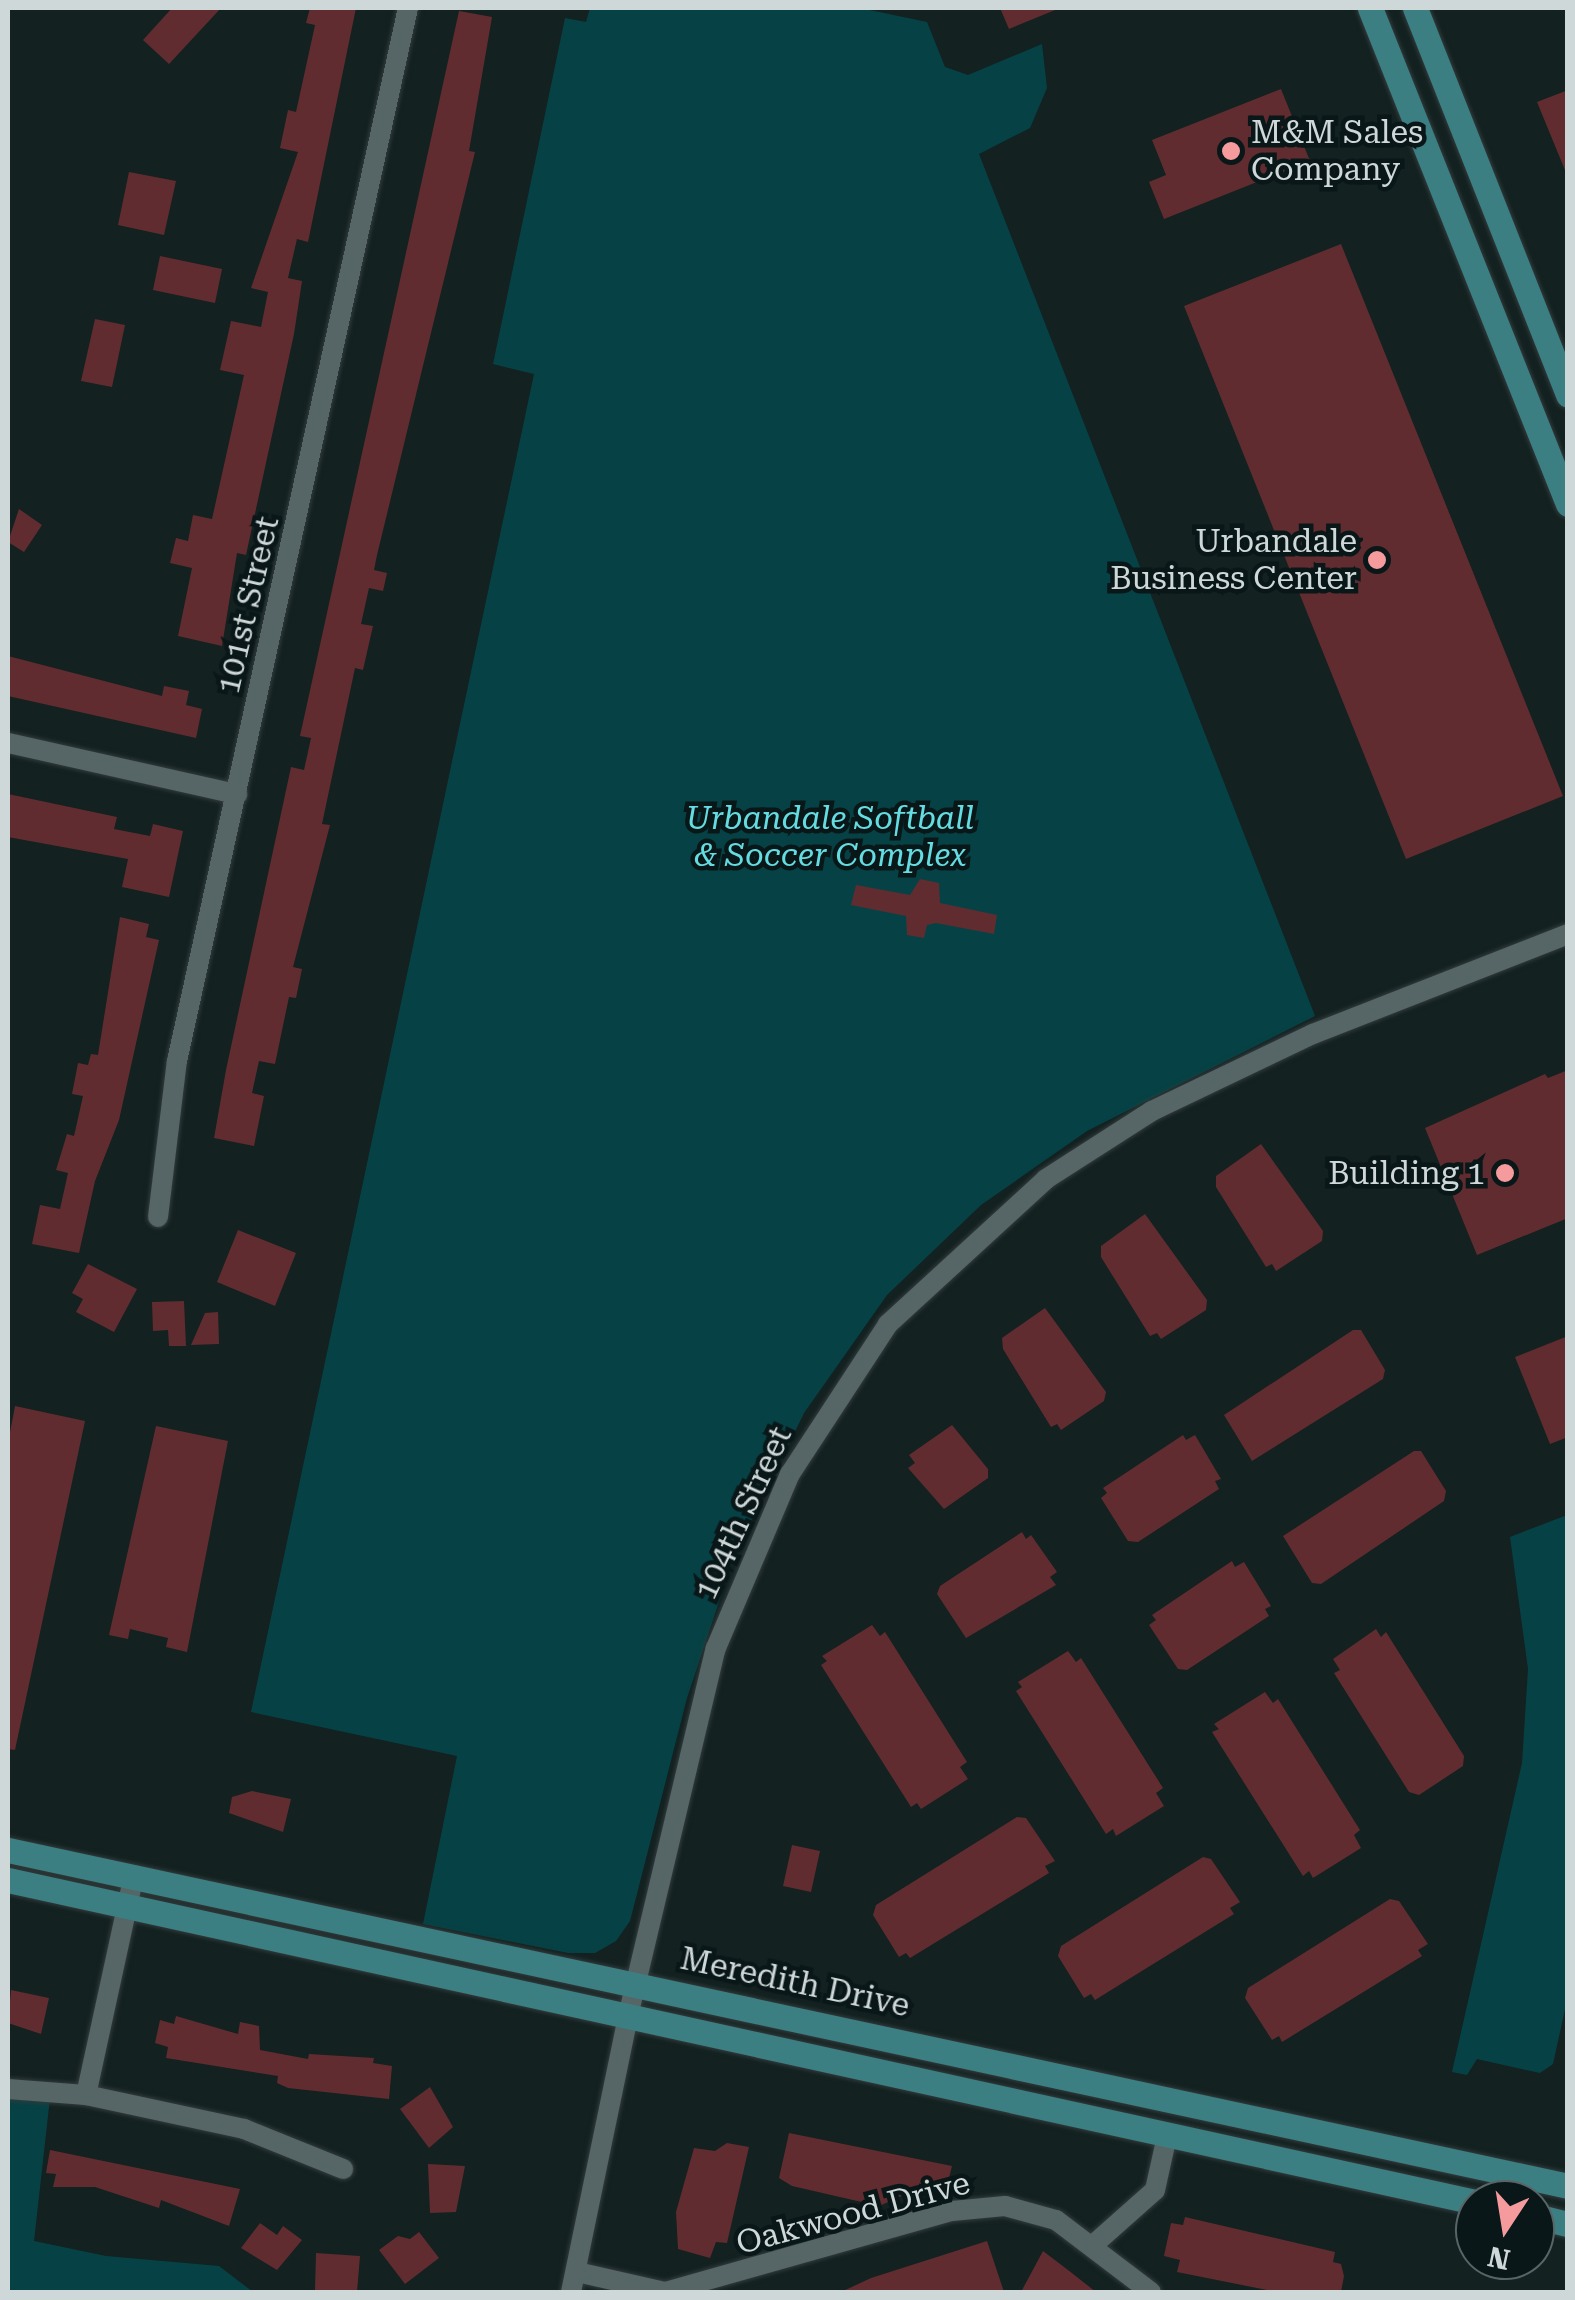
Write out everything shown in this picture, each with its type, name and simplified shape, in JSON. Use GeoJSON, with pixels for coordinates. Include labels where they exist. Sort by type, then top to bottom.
{"type":"FeatureCollection","features":[{"type":"Feature","properties":{"kind":"main road"},"geometry":{"type":"LineString","coordinates":[[1370,8],[1568,504]]}},
{"type":"Feature","properties":{"kind":"main road"},"geometry":{"type":"LineString","coordinates":[[1415,8],[1568,395]]}},
{"type":"Feature","properties":{"kind":"main road","name":"Meredith Drive"},"geometry":{"type":"LineString","coordinates":[[8,1850],[636,1981],[1568,2186]]}},
{"type":"Feature","properties":{"kind":"main road"},"geometry":{"type":"LineString","coordinates":[[8,1880],[1455,2198]]}},
{"type":"Feature","properties":{"kind":"street","name":"101st Street"},"geometry":{"type":"LineString","coordinates":[[158,1217],[177,1062],[408,8]]}},
{"type":"Feature","properties":{"kind":"street"},"geometry":{"type":"LineString","coordinates":[[8,742],[237,794]]}},
{"type":"Feature","properties":{"kind":"street","name":"104th Street"},"geometry":{"type":"LineString","coordinates":[[571,2292],[691,1740],[730,1608],[815,1428],[888,1324],[986,1228],[1102,1142],[1211,1080],[1351,1019],[1568,934]]}},
{"type":"Feature","properties":{"kind":"street"},"geometry":{"type":"LineString","coordinates":[[86,2095],[134,1875]]}},
{"type":"Feature","properties":{"kind":"street"},"geometry":{"type":"LineString","coordinates":[[8,2089],[86,2095],[244,2129],[344,2169]]}},
{"type":"Feature","properties":{"kind":"street"},"geometry":{"type":"LineString","coordinates":[[1092,2246],[1155,2190],[1168,2136]]}},
{"type":"Feature","properties":{"kind":"street","name":"Oakwood Drive"},"geometry":{"type":"LineString","coordinates":[[577,2272],[665,2292],[978,2206],[1032,2211],[1092,2246],[1151,2292]]}},
{"type":"Feature","properties":{"kind":"green space","name":"Urbandale Softball & Soccer Complex"},"geometry":{"type":"Polygon","coordinates":[[[590,8],[860,8],[927,22],[945,67],[968,75],[1042,44],[1047,88],[1030,128],[979,154],[1315,1016],[1087,1131],[981,1205],[887,1295],[804,1413],[734,1557],[687,1698],[630,1921],[616,1941],[595,1953],[568,1953],[423,1924],[457,1756],[251,1712],[534,374],[493,364],[565,18],[586,22],[590,8]]]}},
{"type":"Feature","properties":{"kind":"green space"},"geometry":{"type":"Polygon","coordinates":[[[1567,1515],[1567,2000],[1553,2064],[1540,2073],[1477,2059],[1467,2075],[1452,2072],[1522,1763],[1528,1669],[1510,1537],[1567,1515]]]}},
{"type":"Feature","properties":{"kind":"green space"},"geometry":{"type":"Polygon","coordinates":[[[8,2089],[51,2089],[34,2241],[106,2256],[219,2266],[253,2292],[8,2292],[8,2089]]]}},
{"type":"Feature","properties":{"kind":"building"},"geometry":{"type":"Polygon","coordinates":[[[172,8],[221,8],[169,64],[143,40],[172,8]]]}},
{"type":"Feature","properties":{"kind":"building"},"geometry":{"type":"Polygon","coordinates":[[[310,8],[356,8],[308,242],[297,239],[288,278],[302,281],[294,334],[246,555],[237,553],[222,646],[178,636],[192,568],[170,563],[176,538],[188,541],[193,515],[212,519],[244,375],[220,370],[231,321],[261,327],[268,292],[251,288],[298,152],[280,148],[288,110],[296,112],[315,25],[306,23],[310,8]]]}},
{"type":"Feature","properties":{"kind":"building"},"geometry":{"type":"Polygon","coordinates":[[[1000,8],[1060,8],[1009,29],[1000,8]]]}},
{"type":"Feature","properties":{"kind":"building"},"geometry":{"type":"Polygon","coordinates":[[[459,11],[492,17],[469,151],[475,152],[377,555],[374,570],[387,573],[383,591],[369,588],[361,624],[373,626],[363,670],[355,668],[322,824],[330,825],[293,967],[302,969],[296,998],[289,997],[275,1064],[259,1061],[252,1093],[264,1096],[254,1146],[214,1138],[226,1070],[291,767],[304,770],[311,738],[300,736],[459,11]]]}},
{"type":"Feature","properties":{"kind":"building","name":"M&M Sales Company"},"geometry":{"type":"Polygon","coordinates":[[[1281,89],[1310,161],[1164,219],[1149,182],[1166,175],[1152,140],[1281,89]]]}},
{"type":"Feature","properties":{"kind":"building"},"geometry":{"type":"Polygon","coordinates":[[[1568,90],[1568,175],[1567,175],[1537,102],[1568,90]]]}},
{"type":"Feature","properties":{"kind":"building"},"geometry":{"type":"Polygon","coordinates":[[[129,172],[176,181],[164,235],[118,225],[129,172]]]}},
{"type":"Feature","properties":{"kind":"building","name":"Urbandale Business Center"},"geometry":{"type":"Polygon","coordinates":[[[1341,244],[1563,796],[1406,859],[1184,306],[1341,244]]]}},
{"type":"Feature","properties":{"kind":"building"},"geometry":{"type":"Polygon","coordinates":[[[160,256],[222,269],[215,303],[153,290],[160,256]]]}},
{"type":"Feature","properties":{"kind":"building"},"geometry":{"type":"Polygon","coordinates":[[[95,319],[125,325],[112,387],[81,381],[95,319]]]}},
{"type":"Feature","properties":{"kind":"building"},"geometry":{"type":"Polygon","coordinates":[[[19,509],[42,525],[24,552],[8,542],[19,509]]]}},
{"type":"Feature","properties":{"kind":"building"},"geometry":{"type":"Polygon","coordinates":[[[8,656],[162,696],[164,686],[189,691],[186,705],[202,709],[196,738],[8,696],[8,656]]]}},
{"type":"Feature","properties":{"kind":"building"},"geometry":{"type":"Polygon","coordinates":[[[8,794],[117,817],[114,829],[150,836],[153,824],[183,831],[169,897],[122,887],[128,859],[8,837],[8,794]]]}},
{"type":"Feature","properties":{"kind":"building"},"geometry":{"type":"Polygon","coordinates":[[[920,879],[939,883],[940,903],[997,915],[994,934],[936,923],[927,925],[924,938],[907,935],[906,916],[851,905],[856,885],[910,895],[920,879]]]}},
{"type":"Feature","properties":{"kind":"building"},"geometry":{"type":"Polygon","coordinates":[[[120,917],[149,924],[146,937],[159,940],[119,1120],[95,1181],[79,1253],[32,1244],[40,1205],[60,1209],[68,1173],[56,1170],[67,1134],[74,1136],[83,1096],[72,1094],[78,1063],[88,1065],[91,1054],[98,1055],[120,917]]]}},
{"type":"Feature","properties":{"kind":"building","name":"Building 1"},"geometry":{"type":"Polygon","coordinates":[[[1568,1070],[1568,1218],[1477,1255],[1425,1128],[1545,1074],[1548,1078],[1568,1070]]]}},
{"type":"Feature","properties":{"kind":"building"},"geometry":{"type":"Polygon","coordinates":[[[1261,1144],[1323,1231],[1322,1241],[1276,1271],[1272,1264],[1266,1267],[1216,1187],[1216,1176],[1261,1144]]]}},
{"type":"Feature","properties":{"kind":"building"},"geometry":{"type":"Polygon","coordinates":[[[1145,1214],[1207,1300],[1206,1310],[1161,1339],[1157,1333],[1150,1336],[1101,1257],[1101,1246],[1145,1214]]]}},
{"type":"Feature","properties":{"kind":"building"},"geometry":{"type":"Polygon","coordinates":[[[238,1230],[296,1253],[275,1306],[217,1282],[238,1230]]]}},
{"type":"Feature","properties":{"kind":"building"},"geometry":{"type":"Polygon","coordinates":[[[88,1264],[137,1289],[114,1332],[76,1312],[83,1299],[72,1293],[88,1264]]]}},
{"type":"Feature","properties":{"kind":"building"},"geometry":{"type":"Polygon","coordinates":[[[184,1301],[186,1346],[169,1346],[168,1330],[153,1331],[152,1302],[184,1301]]]}},
{"type":"Feature","properties":{"kind":"building"},"geometry":{"type":"Polygon","coordinates":[[[1045,1308],[1106,1392],[1104,1401],[1061,1430],[1057,1424],[1051,1427],[1003,1349],[1002,1338],[1045,1308]]]}},
{"type":"Feature","properties":{"kind":"building"},"geometry":{"type":"Polygon","coordinates":[[[218,1312],[219,1344],[191,1345],[205,1313],[218,1312]]]}},
{"type":"Feature","properties":{"kind":"building"},"geometry":{"type":"Polygon","coordinates":[[[1353,1330],[1361,1330],[1385,1370],[1383,1379],[1252,1461],[1224,1415],[1353,1330]]]}},
{"type":"Feature","properties":{"kind":"building"},"geometry":{"type":"Polygon","coordinates":[[[1568,1336],[1568,1437],[1550,1444],[1515,1357],[1568,1336]]]}},
{"type":"Feature","properties":{"kind":"building"},"geometry":{"type":"Polygon","coordinates":[[[15,1406],[85,1421],[15,1750],[8,1749],[8,1443],[15,1406]]]}},
{"type":"Feature","properties":{"kind":"building"},"geometry":{"type":"Polygon","coordinates":[[[952,1425],[988,1469],[988,1478],[944,1509],[908,1468],[915,1463],[909,1455],[952,1425]]]}},
{"type":"Feature","properties":{"kind":"building"},"geometry":{"type":"Polygon","coordinates":[[[156,1426],[228,1441],[187,1652],[166,1647],[168,1638],[130,1629],[128,1639],[109,1635],[156,1426]]]}},
{"type":"Feature","properties":{"kind":"building"},"geometry":{"type":"Polygon","coordinates":[[[1183,1435],[1186,1440],[1195,1435],[1221,1479],[1215,1481],[1219,1489],[1138,1542],[1128,1541],[1101,1498],[1107,1493],[1103,1488],[1183,1435]]]}},
{"type":"Feature","properties":{"kind":"building"},"geometry":{"type":"Polygon","coordinates":[[[1414,1451],[1421,1451],[1446,1491],[1444,1501],[1321,1584],[1312,1583],[1283,1536],[1414,1451]]]}},
{"type":"Feature","properties":{"kind":"building"},"geometry":{"type":"Polygon","coordinates":[[[1022,1532],[1026,1539],[1031,1535],[1057,1572],[1050,1577],[1056,1585],[966,1638],[937,1594],[940,1586],[1022,1532]]]}},
{"type":"Feature","properties":{"kind":"building"},"geometry":{"type":"Polygon","coordinates":[[[1232,1561],[1235,1567],[1244,1562],[1271,1606],[1265,1609],[1269,1616],[1187,1670],[1178,1669],[1149,1625],[1156,1620],[1152,1615],[1232,1561]]]}},
{"type":"Feature","properties":{"kind":"building"},"geometry":{"type":"Polygon","coordinates":[[[872,1625],[880,1636],[885,1632],[967,1762],[960,1767],[968,1779],[921,1809],[917,1803],[911,1807],[821,1665],[827,1661],[822,1656],[872,1625]]]}},
{"type":"Feature","properties":{"kind":"building"},"geometry":{"type":"Polygon","coordinates":[[[1376,1629],[1381,1637],[1386,1632],[1464,1756],[1463,1766],[1419,1795],[1409,1792],[1334,1673],[1340,1670],[1333,1659],[1376,1629]]]}},
{"type":"Feature","properties":{"kind":"building"},"geometry":{"type":"Polygon","coordinates":[[[1068,1651],[1076,1662],[1081,1658],[1163,1788],[1156,1793],[1164,1806],[1116,1836],[1113,1829],[1106,1834],[1016,1691],[1022,1687],[1018,1682],[1068,1651]]]}},
{"type":"Feature","properties":{"kind":"building"},"geometry":{"type":"Polygon","coordinates":[[[1265,1692],[1273,1703],[1278,1699],[1360,1830],[1354,1835],[1361,1848],[1313,1878],[1309,1871],[1303,1876],[1212,1732],[1219,1729],[1214,1724],[1265,1692]]]}},
{"type":"Feature","properties":{"kind":"building"},"geometry":{"type":"Polygon","coordinates":[[[252,1791],[291,1799],[283,1832],[229,1813],[232,1797],[252,1791]]]}},
{"type":"Feature","properties":{"kind":"building"},"geometry":{"type":"Polygon","coordinates":[[[1017,1817],[1026,1818],[1055,1861],[1045,1866],[1049,1873],[910,1958],[906,1953],[899,1957],[873,1915],[876,1905],[1017,1817]]]}},
{"type":"Feature","properties":{"kind":"building"},"geometry":{"type":"Polygon","coordinates":[[[792,1845],[820,1851],[811,1892],[783,1886],[792,1845]]]}},
{"type":"Feature","properties":{"kind":"building"},"geometry":{"type":"Polygon","coordinates":[[[1203,1857],[1211,1859],[1240,1902],[1230,1908],[1234,1914],[1095,2000],[1091,1994],[1084,1998],[1058,1956],[1061,1946],[1203,1857]]]}},
{"type":"Feature","properties":{"kind":"building"},"geometry":{"type":"Polygon","coordinates":[[[1390,1899],[1399,1901],[1428,1944],[1418,1950],[1422,1956],[1282,2042],[1279,2036],[1272,2040],[1245,1998],[1248,1988],[1390,1899]]]}},
{"type":"Feature","properties":{"kind":"building"},"geometry":{"type":"Polygon","coordinates":[[[11,1990],[49,1998],[41,2034],[8,2023],[11,1990]]]}},
{"type":"Feature","properties":{"kind":"building"},"geometry":{"type":"Polygon","coordinates":[[[176,2016],[238,2034],[240,2022],[259,2026],[260,2050],[308,2059],[309,2054],[374,2058],[373,2063],[392,2066],[389,2099],[288,2088],[277,2083],[278,2076],[166,2058],[168,2047],[155,2043],[160,2020],[174,2024],[176,2016]]]}},
{"type":"Feature","properties":{"kind":"building"},"geometry":{"type":"Polygon","coordinates":[[[430,2087],[453,2127],[429,2148],[400,2109],[430,2087]]]}},
{"type":"Feature","properties":{"kind":"building"},"geometry":{"type":"Polygon","coordinates":[[[789,2133],[952,2166],[947,2186],[927,2183],[924,2194],[913,2191],[879,2206],[792,2186],[779,2178],[789,2133]]]}},
{"type":"Feature","properties":{"kind":"building"},"geometry":{"type":"Polygon","coordinates":[[[727,2143],[749,2147],[727,2243],[716,2242],[710,2258],[678,2249],[676,2212],[694,2148],[715,2151],[727,2143]]]}},
{"type":"Feature","properties":{"kind":"building"},"geometry":{"type":"Polygon","coordinates":[[[50,2150],[240,2189],[229,2226],[161,2200],[159,2208],[95,2187],[53,2187],[56,2174],[46,2173],[50,2150]]]}},
{"type":"Feature","properties":{"kind":"building"},"geometry":{"type":"Polygon","coordinates":[[[428,2164],[465,2166],[456,2212],[430,2213],[428,2164]]]}},
{"type":"Feature","properties":{"kind":"building"},"geometry":{"type":"Polygon","coordinates":[[[1185,2217],[1335,2252],[1333,2262],[1341,2264],[1344,2276],[1341,2292],[1277,2292],[1177,2272],[1180,2260],[1164,2256],[1171,2223],[1183,2225],[1185,2217]]]}},
{"type":"Feature","properties":{"kind":"building"},"geometry":{"type":"Polygon","coordinates":[[[260,2223],[277,2235],[283,2226],[302,2240],[277,2270],[241,2248],[260,2223]]]}},
{"type":"Feature","properties":{"kind":"building"},"geometry":{"type":"Polygon","coordinates":[[[419,2232],[439,2258],[405,2284],[379,2250],[398,2236],[410,2239],[419,2232]]]}},
{"type":"Feature","properties":{"kind":"building"},"geometry":{"type":"Polygon","coordinates":[[[987,2241],[1004,2292],[841,2292],[871,2278],[987,2241]]]}},
{"type":"Feature","properties":{"kind":"building"},"geometry":{"type":"Polygon","coordinates":[[[1043,2251],[1068,2270],[1096,2292],[1021,2292],[1043,2251]]]}},
{"type":"Feature","properties":{"kind":"building"},"geometry":{"type":"Polygon","coordinates":[[[316,2253],[360,2256],[357,2292],[315,2290],[316,2253]]]}},
{"type":"Feature","properties":{"kind":"place","name":"M&M Sales Company"},"geometry":{"type":"Point","coordinates":[1231,151]}},
{"type":"Feature","properties":{"kind":"place","name":"Urbandale Business Center"},"geometry":{"type":"Point","coordinates":[1377,560]}},
{"type":"Feature","properties":{"kind":"place","name":"Building 1"},"geometry":{"type":"Point","coordinates":[1505,1173]}}]}
